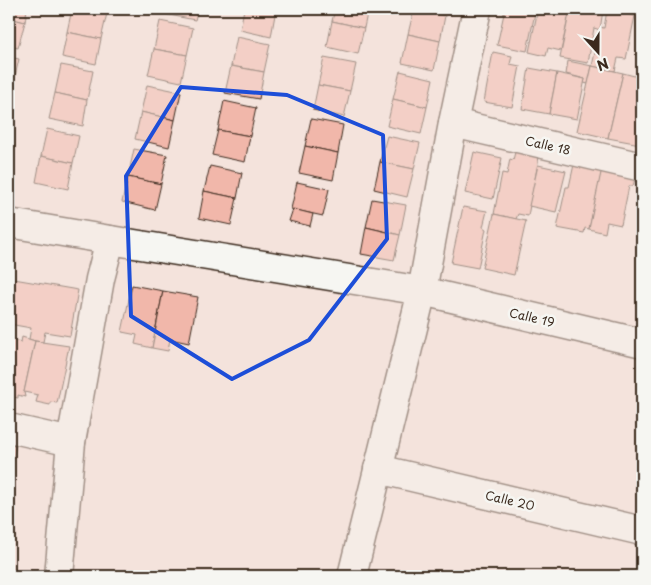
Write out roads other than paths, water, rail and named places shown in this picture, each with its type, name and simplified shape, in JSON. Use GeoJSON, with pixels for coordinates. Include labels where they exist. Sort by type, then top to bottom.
{"type":"FeatureCollection","features":[{"type":"Feature","properties":{"kind":"street"},"geometry":{"type":"LineString","coordinates":[[352,576],[422,292],[453,123],[477,9]]}},
{"type":"Feature","properties":{"kind":"street","name":"Calle 18"},"geometry":{"type":"LineString","coordinates":[[453,123],[642,168]]}},
{"type":"Feature","properties":{"kind":"street","name":"Calle 19"},"geometry":{"type":"LineString","coordinates":[[9,223],[422,292],[642,343]]}},
{"type":"Feature","properties":{"kind":"street"},"geometry":{"type":"LineString","coordinates":[[59,576],[71,442],[100,279],[110,240]]}},
{"type":"Feature","properties":{"kind":"street"},"geometry":{"type":"LineString","coordinates":[[9,428],[71,442]]}},
{"type":"Feature","properties":{"kind":"street","name":"Calle 20"},"geometry":{"type":"LineString","coordinates":[[378,468],[642,531]]}}]}
